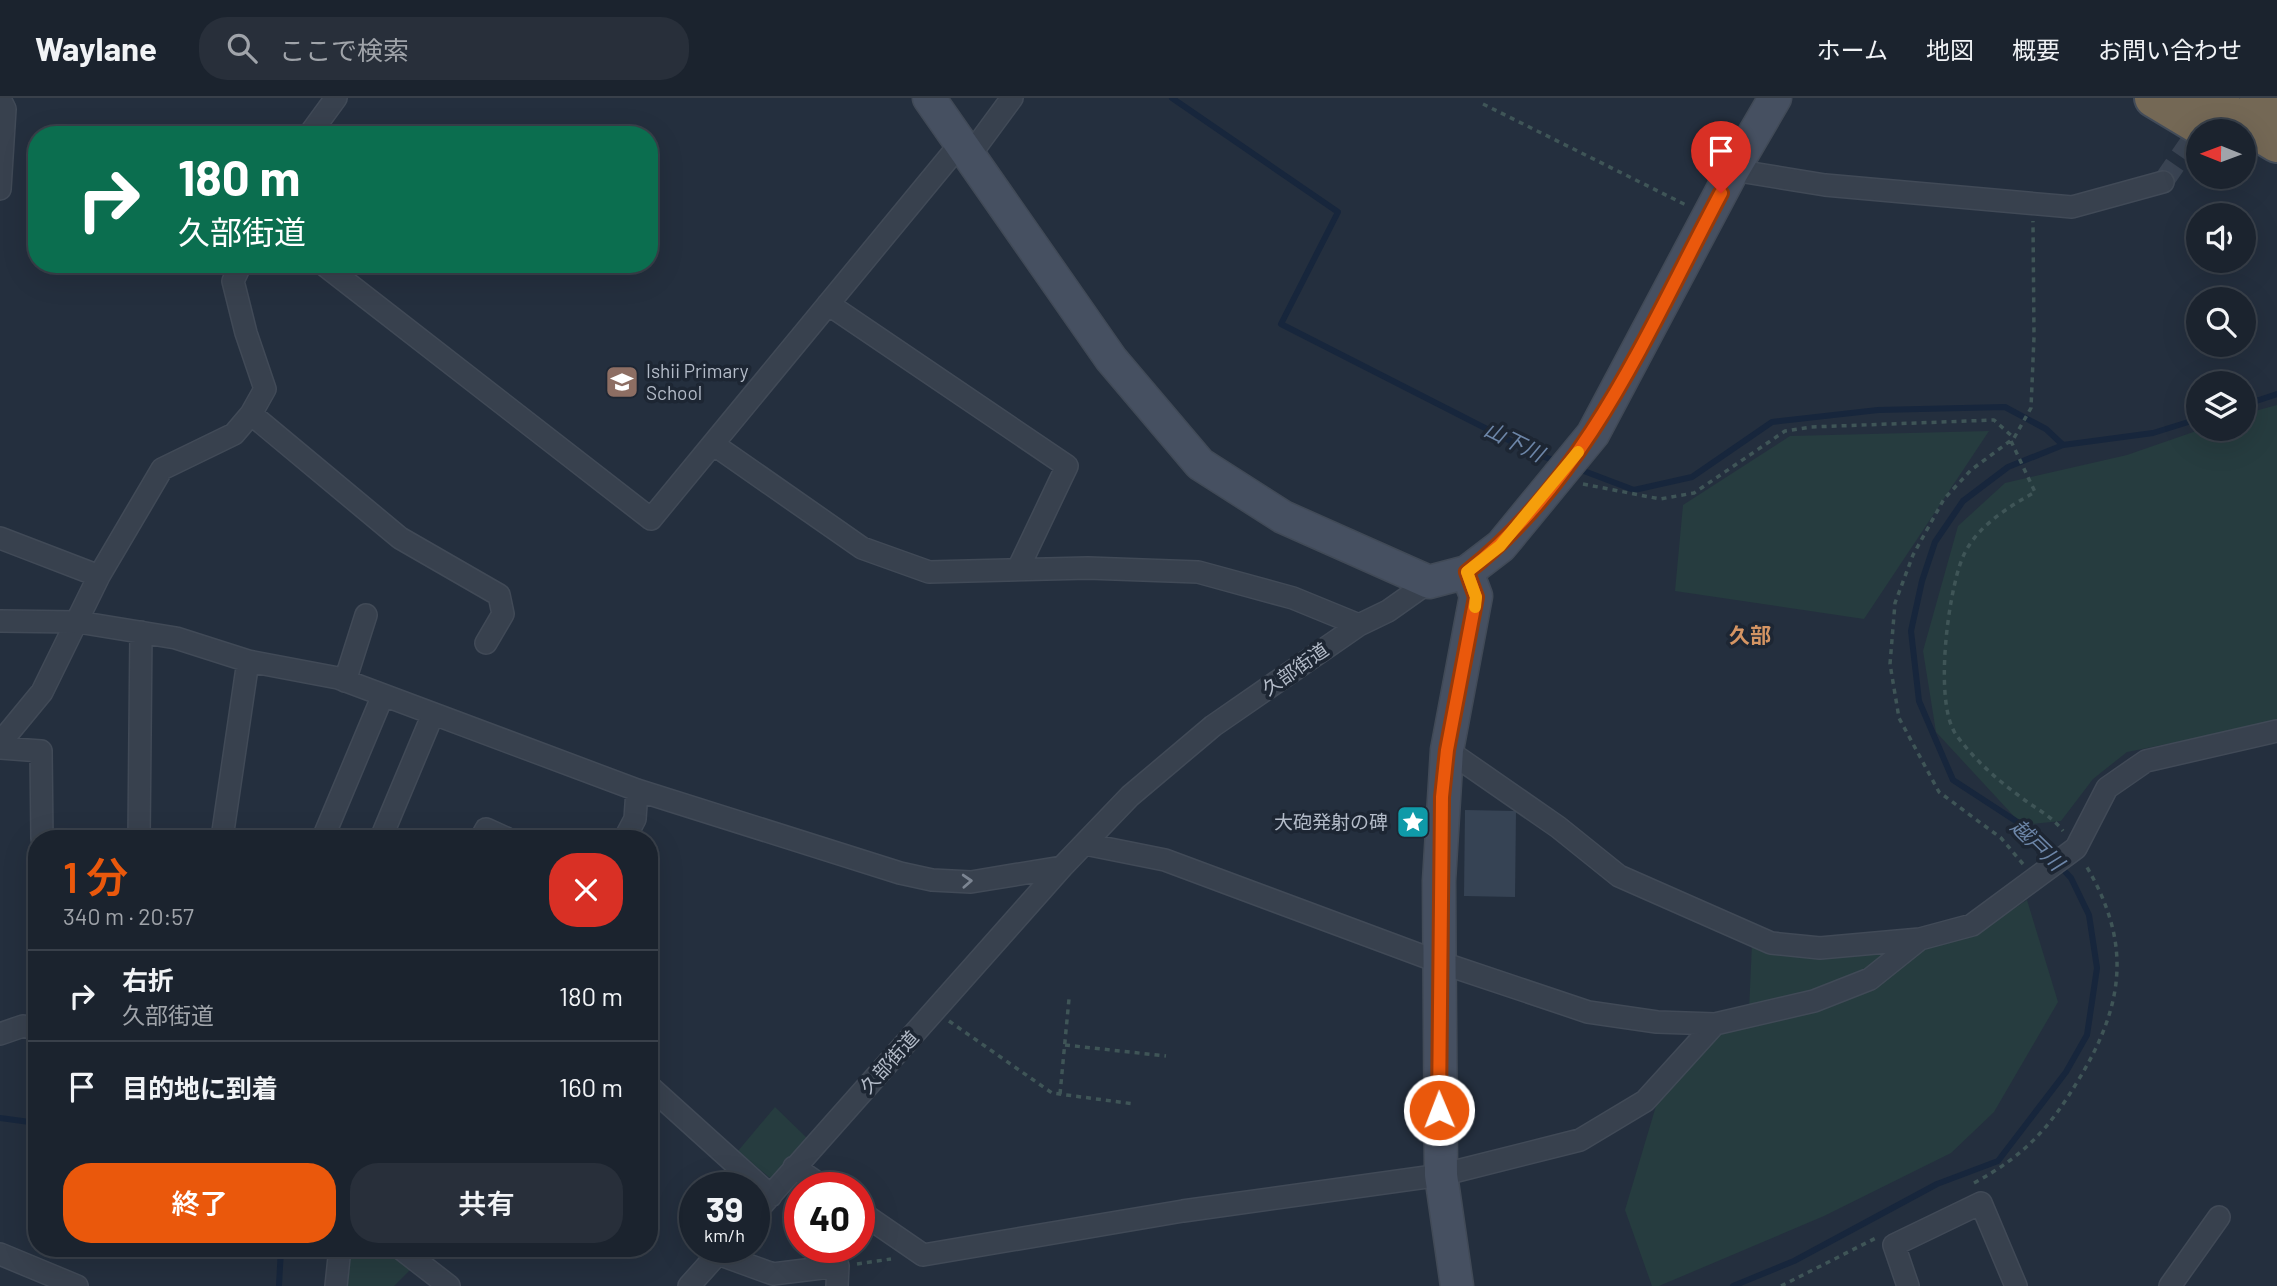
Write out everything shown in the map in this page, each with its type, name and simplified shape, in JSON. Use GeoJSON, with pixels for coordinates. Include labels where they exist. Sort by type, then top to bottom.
{"type":"FeatureCollection","features":[{"type":"Feature","properties":{"kind":"highway"},"geometry":{"type":"LineString","coordinates":[[2154,98],[2189,119]]}},
{"type":"Feature","properties":{"kind":"highway"},"geometry":{"type":"LineString","coordinates":[[2202,98],[2277,143]]}},
{"type":"Feature","properties":{"kind":"highway"},"geometry":{"type":"LineString","coordinates":[[2259,98],[2277,109]]}},
{"type":"Feature","properties":{"kind":"highway"},"geometry":{"type":"LineString","coordinates":[[2256,159],[2277,172]]}},
{"type":"Feature","properties":{"kind":"street"},"geometry":{"type":"LineString","coordinates":[[316,126],[336,98]]}},
{"type":"Feature","properties":{"kind":"street"},"geometry":{"type":"LineString","coordinates":[[929,98],[1111,359],[1200,464],[1283,517],[1429,582]]}},
{"type":"Feature","properties":{"kind":"street"},"geometry":{"type":"LineString","coordinates":[[335,273],[651,519],[828,304],[1012,98]]}},
{"type":"Feature","properties":{"kind":"street","name":"久部街道"},"geometry":{"type":"LineString","coordinates":[[771,1196],[1062,867],[1130,796],[1213,726],[1359,625],[1388,611],[1429,582],[1467,572],[1500,546],[1593,434],[1733,170],[1775,98]]}},
{"type":"Feature","properties":{"kind":"street"},"geometry":{"type":"LineString","coordinates":[[0,99],[5,109],[0,189]]}},
{"type":"Feature","properties":{"kind":"street"},"geometry":{"type":"LineString","coordinates":[[1733,170],[1825,185],[2072,207],[2163,182]]}},
{"type":"Feature","properties":{"kind":"street"},"geometry":{"type":"LineString","coordinates":[[0,743],[42,692],[99,576],[162,469],[234,434],[251,414],[265,388],[246,333],[233,281],[237,273]]}},
{"type":"Feature","properties":{"kind":"street"},"geometry":{"type":"LineString","coordinates":[[828,304],[1067,467],[1018,569]]}},
{"type":"Feature","properties":{"kind":"street"},"geometry":{"type":"LineString","coordinates":[[251,414],[400,538],[499,595],[503,614],[486,643]]}},
{"type":"Feature","properties":{"kind":"street"},"geometry":{"type":"LineString","coordinates":[[713,444],[862,548],[929,572],[1087,568],[1198,572],[1293,598],[1359,625]]}},
{"type":"Feature","properties":{"kind":"street"},"geometry":{"type":"LineString","coordinates":[[0,538],[99,576]]}},
{"type":"Feature","properties":{"kind":"street"},"geometry":{"type":"LineString","coordinates":[[1457,1286],[1441,1175],[1439,962],[1441,833],[1447,750],[1476,597],[1467,572]]}},
{"type":"Feature","properties":{"kind":"street"},"geometry":{"type":"LineString","coordinates":[[345,681],[366,615]]}},
{"type":"Feature","properties":{"kind":"street"},"geometry":{"type":"LineString","coordinates":[[0,621],[78,622],[176,638],[248,661],[345,681],[637,790],[900,873],[932,880],[971,882],[1062,867]]}},
{"type":"Feature","properties":{"kind":"street"},"geometry":{"type":"LineString","coordinates":[[139,830],[141,632]]}},
{"type":"Feature","properties":{"kind":"street"},"geometry":{"type":"LineString","coordinates":[[223,830],[248,661]]}},
{"type":"Feature","properties":{"kind":"street"},"geometry":{"type":"LineString","coordinates":[[326,830],[383,695]]}},
{"type":"Feature","properties":{"kind":"street"},"geometry":{"type":"LineString","coordinates":[[384,830],[433,714]]}},
{"type":"Feature","properties":{"kind":"street"},"geometry":{"type":"LineString","coordinates":[[1447,750],[1558,827],[1619,876],[1771,943],[1820,948],[1920,939],[1972,925],[2076,848],[2107,788],[2146,761],[2277,731]]}},
{"type":"Feature","properties":{"kind":"street"},"geometry":{"type":"LineString","coordinates":[[0,748],[41,751],[43,830]]}},
{"type":"Feature","properties":{"kind":"street"},"geometry":{"type":"LineString","coordinates":[[629,830],[635,819],[637,790]]}},
{"type":"Feature","properties":{"kind":"street"},"geometry":{"type":"LineString","coordinates":[[1085,844],[1165,860],[1439,962],[1588,1012],[1657,1022],[1716,1024],[1814,1001],[1870,979],[1920,939]]}},
{"type":"Feature","properties":{"kind":"street"},"geometry":{"type":"LineString","coordinates":[[875,1222],[923,1255],[1183,1211],[1441,1175],[1580,1140],[1645,1101],[1716,1024]]}},
{"type":"Feature","properties":{"kind":"street"},"geometry":{"type":"LineString","coordinates":[[0,1034],[23,1026],[28,1027]]}},
{"type":"Feature","properties":{"kind":"street"},"geometry":{"type":"LineString","coordinates":[[658,1094],[771,1196]]}},
{"type":"Feature","properties":{"kind":"street"},"geometry":{"type":"LineString","coordinates":[[794,1167],[801,1172]]}},
{"type":"Feature","properties":{"kind":"street"},"geometry":{"type":"LineString","coordinates":[[1908,1286],[1894,1245],[1981,1203],[2016,1286]]}},
{"type":"Feature","properties":{"kind":"street"},"geometry":{"type":"LineString","coordinates":[[2170,1286],[2219,1217]]}},
{"type":"Feature","properties":{"kind":"street"},"geometry":{"type":"LineString","coordinates":[[0,1254],[77,1286]]}},
{"type":"Feature","properties":{"kind":"street"},"geometry":{"type":"LineString","coordinates":[[336,1286],[339,1257]]}},
{"type":"Feature","properties":{"kind":"street"},"geometry":{"type":"LineString","coordinates":[[412,1257],[449,1286]]}},
{"type":"Feature","properties":{"kind":"street"},"geometry":{"type":"LineString","coordinates":[[689,1286],[710,1263]]}},
{"type":"Feature","properties":{"kind":"street"},"geometry":{"type":"LineString","coordinates":[[749,1263],[773,1273],[837,1276]]}},
{"type":"Feature","properties":{"kind":"path"},"geometry":{"type":"LineString","coordinates":[[1483,104],[1709,216]]}},
{"type":"Feature","properties":{"kind":"path"},"geometry":{"type":"LineString","coordinates":[[2032,204],[2034,337],[2031,408],[2013,439],[1971,470],[1944,499],[1913,555],[1895,603],[1890,664],[1899,718],[1940,792],[2001,838],[2035,879]]}},
{"type":"Feature","properties":{"kind":"path"},"geometry":{"type":"LineString","coordinates":[[1557,477],[1620,493],[1660,499],[1694,493],[1785,431],[1811,427],[1994,420],[2013,439],[2035,492],[1994,516],[1962,558],[1944,655],[1944,692],[1954,733],[1982,766],[2053,818],[2076,848],[2102,892],[2117,951],[2116,991],[2102,1042],[2054,1120],[2010,1164],[1964,1189]]}},
{"type":"Feature","properties":{"kind":"path"},"geometry":{"type":"LineString","coordinates":[[1060,1094],[1069,999]]}},
{"type":"Feature","properties":{"kind":"path"},"geometry":{"type":"LineString","coordinates":[[936,1011],[1052,1093],[1134,1104]]}},
{"type":"Feature","properties":{"kind":"path"},"geometry":{"type":"LineString","coordinates":[[1065,1045],[1166,1056]]}},
{"type":"Feature","properties":{"kind":"path"},"geometry":{"type":"LineString","coordinates":[[1781,1286],[1883,1234]]}},
{"type":"Feature","properties":{"kind":"path"},"geometry":{"type":"LineString","coordinates":[[837,1276],[923,1255]]}},
{"type":"Feature","properties":{"kind":"green space"},"geometry":{"type":"Polygon","coordinates":[[[2277,405],[2277,722],[2127,752],[2093,779],[2061,821],[2022,825],[1936,732],[1923,651],[1958,526],[2005,483],[2127,455],[2186,435],[2186,441],[2256,441],[2256,411],[2277,405]]]}},
{"type":"Feature","properties":{"kind":"green space"},"geometry":{"type":"Polygon","coordinates":[[[1989,431],[1864,619],[1675,591],[1683,505],[1790,436],[1989,431]]]}},
{"type":"Feature","properties":{"kind":"green space"},"geometry":{"type":"Polygon","coordinates":[[[2027,900],[2058,1002],[1994,1112],[1951,1153],[1824,1216],[1659,1286],[1652,1286],[1625,1210],[1664,1079],[1722,1029],[1749,1011],[1752,943],[1980,931],[2027,900]]]}},
{"type":"Feature","properties":{"kind":"green space"},"geometry":{"type":"Polygon","coordinates":[[[775,1107],[809,1140],[776,1183],[770,1178],[770,1172],[763,1172],[738,1151],[775,1107]]]}},
{"type":"Feature","properties":{"kind":"green space"},"geometry":{"type":"Polygon","coordinates":[[[349,1257],[396,1257],[412,1268],[394,1286],[345,1286],[349,1257]]]}},
{"type":"Feature","properties":{"kind":"building"},"geometry":{"type":"Polygon","coordinates":[[[1465,810],[1516,811],[1515,897],[1464,896],[1465,810]]]}},
{"type":"Feature","properties":{"kind":"waterway","name":"山下川"},"geometry":{"type":"LineString","coordinates":[[1172,98],[1338,212],[1281,324],[1536,454],[1559,462]]}},
{"type":"Feature","properties":{"kind":"waterway","name":"越戸川"},"geometry":{"type":"LineString","coordinates":[[2256,401],[2277,394]]}},
{"type":"Feature","properties":{"kind":"waterway","name":"山下川"},"geometry":{"type":"LineString","coordinates":[[1576,468],[1634,490],[1692,477],[1772,422],[1878,410],[2005,407],[2046,429],[2063,445]]}},
{"type":"Feature","properties":{"kind":"waterway","name":"越戸川"},"geometry":{"type":"LineString","coordinates":[[1733,1286],[1794,1261],[1937,1184],[1998,1161],[2066,1072],[2087,1035],[2097,968],[2089,915],[2071,878],[2022,825],[1953,780],[1919,701],[1911,631],[1922,581],[1935,542],[1963,501],[2008,467],[2063,445],[2153,433],[2186,423]]}},
{"type":"Feature","properties":{"kind":"waterway","name":"越戸川"},"geometry":{"type":"LineString","coordinates":[[0,1118],[28,1122]]}},
{"type":"Feature","properties":{"kind":"waterway","name":"越戸川"},"geometry":{"type":"LineString","coordinates":[[279,1286],[281,1257]]}},
{"type":"Feature","properties":{"kind":"tunnel"},"geometry":{"type":"LineString","coordinates":[[2163,182],[2186,148]]}},
{"type":"Feature","properties":{"kind":"slow traffic"},"geometry":{"type":"LineString","coordinates":[[1475,607],[1476,597],[1467,572],[1500,546],[1578,452]]}},
{"type":"Feature","properties":{"kind":"place","name":"Ishii Primary School"},"geometry":{"type":"Point","coordinates":[622,382]}},
{"type":"Feature","properties":{"kind":"place","name":"大砲発射の碑"},"geometry":{"type":"Point","coordinates":[1413,822]}},
{"type":"Feature","properties":{"kind":"district","name":"久部"},"geometry":{"type":"Point","coordinates":[1750,636]}},
{"type":"Feature","properties":{"kind":"route"},"geometry":{"type":"LineString","coordinates":[[1439,1110],[1439,881],[1442,797],[1447,750],[1476,597],[1467,572],[1500,546],[1593,434],[1721,193]]}}]}
